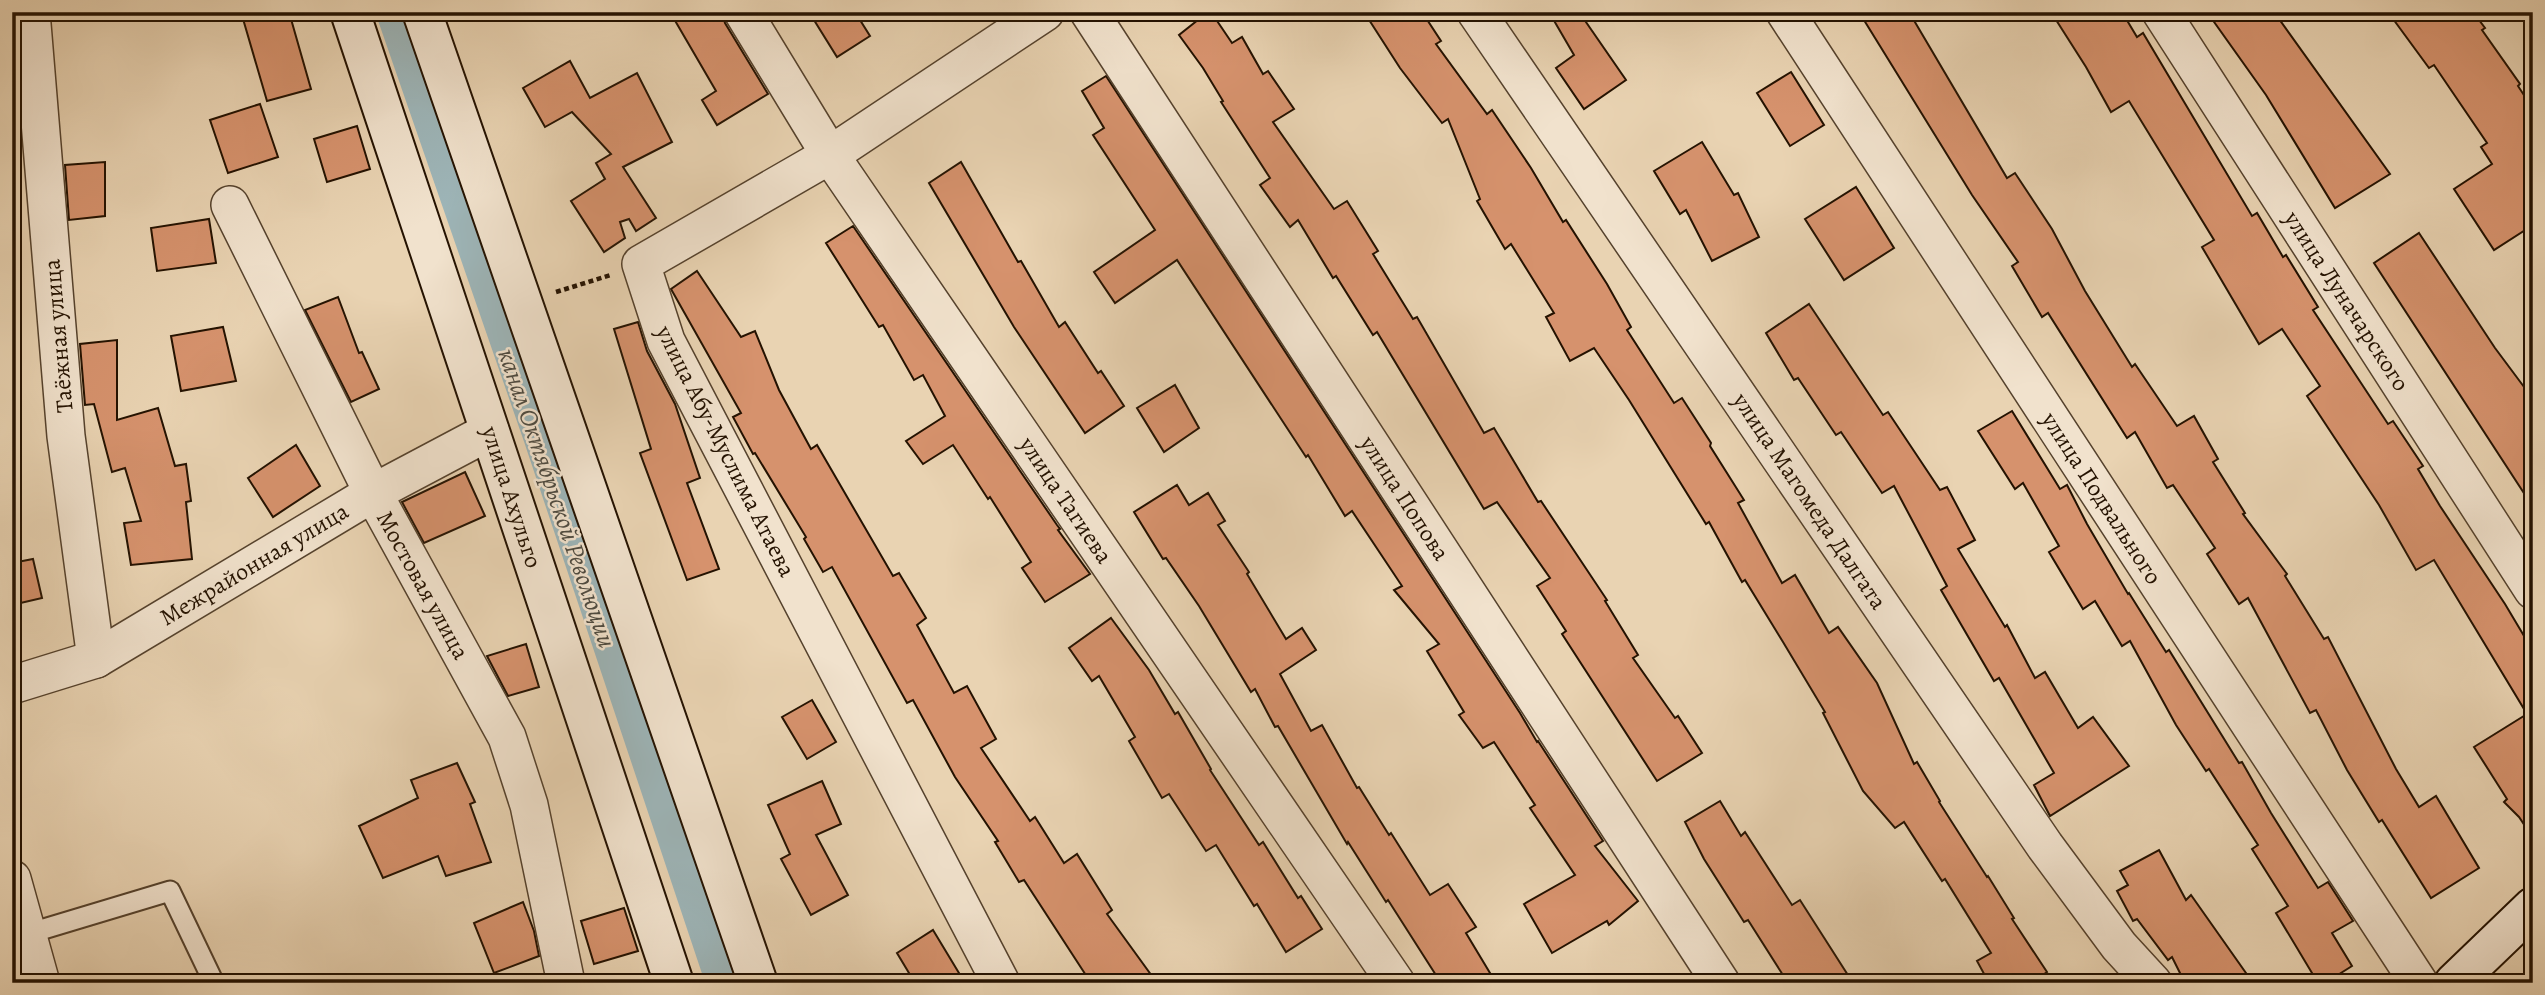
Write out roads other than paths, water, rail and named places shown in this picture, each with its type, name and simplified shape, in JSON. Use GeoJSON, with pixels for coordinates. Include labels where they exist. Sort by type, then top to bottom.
{"type":"FeatureCollection","features":[{"type":"Feature","properties":{"kind":"main road","name":"улица Ахульго"},"geometry":{"type":"LineString","coordinates":[[350,12],[674,983]]}},
{"type":"Feature","properties":{"kind":"main road"},"geometry":{"type":"LineString","coordinates":[[422,12],[758,983]]}},
{"type":"Feature","properties":{"kind":"main road"},"geometry":{"type":"LineString","coordinates":[[2454,983],[2533,907]]}},
{"type":"Feature","properties":{"kind":"main road"},"geometry":{"type":"LineString","coordinates":[[2465,983],[2533,922]]}},
{"type":"Feature","properties":{"kind":"street","name":"Таёжная улица"},"geometry":{"type":"LineString","coordinates":[[31,12],[66,436],[96,659]]}},
{"type":"Feature","properties":{"kind":"street","name":"улица Тагиева"},"geometry":{"type":"LineString","coordinates":[[743,12],[830,155],[1396,983]]}},
{"type":"Feature","properties":{"kind":"street"},"geometry":{"type":"LineString","coordinates":[[830,155],[1045,12]]}},
{"type":"Feature","properties":{"kind":"street","name":"улица Попова"},"geometry":{"type":"LineString","coordinates":[[1089,12],[1721,983]]}},
{"type":"Feature","properties":{"kind":"street","name":"улица Магомеда Далгата"},"geometry":{"type":"LineString","coordinates":[[1476,12],[2045,846],[2119,946],[2153,983]]}},
{"type":"Feature","properties":{"kind":"street","name":"улица Подвального"},"geometry":{"type":"LineString","coordinates":[[1785,12],[2419,983]]}},
{"type":"Feature","properties":{"kind":"street","name":"улица Луначарского"},"geometry":{"type":"LineString","coordinates":[[2161,12],[2533,590]]}},
{"type":"Feature","properties":{"kind":"street","name":"улица Абу-Муслима Атаева"},"geometry":{"type":"LineString","coordinates":[[830,155],[641,264],[666,341],[1002,983]]}},
{"type":"Feature","properties":{"kind":"street","name":"Мостовая улица"},"geometry":{"type":"LineString","coordinates":[[230,205],[373,493],[507,737],[529,804],[566,983]]}},
{"type":"Feature","properties":{"kind":"street","name":"Межрайонная улица"},"geometry":{"type":"LineString","coordinates":[[12,685],[96,659],[373,493],[490,431]]}},
{"type":"Feature","properties":{"kind":"street"},"geometry":{"type":"LineString","coordinates":[[12,879],[41,983]]}},
{"type":"Feature","properties":{"kind":"lane"},"geometry":{"type":"LineString","coordinates":[[27,934],[170,891],[214,983]]}},
{"type":"Feature","properties":{"kind":"waterway","name":"канал Октябрьской Революции"},"geometry":{"type":"LineString","coordinates":[[392,12],[539,436],[722,983]]}}]}
